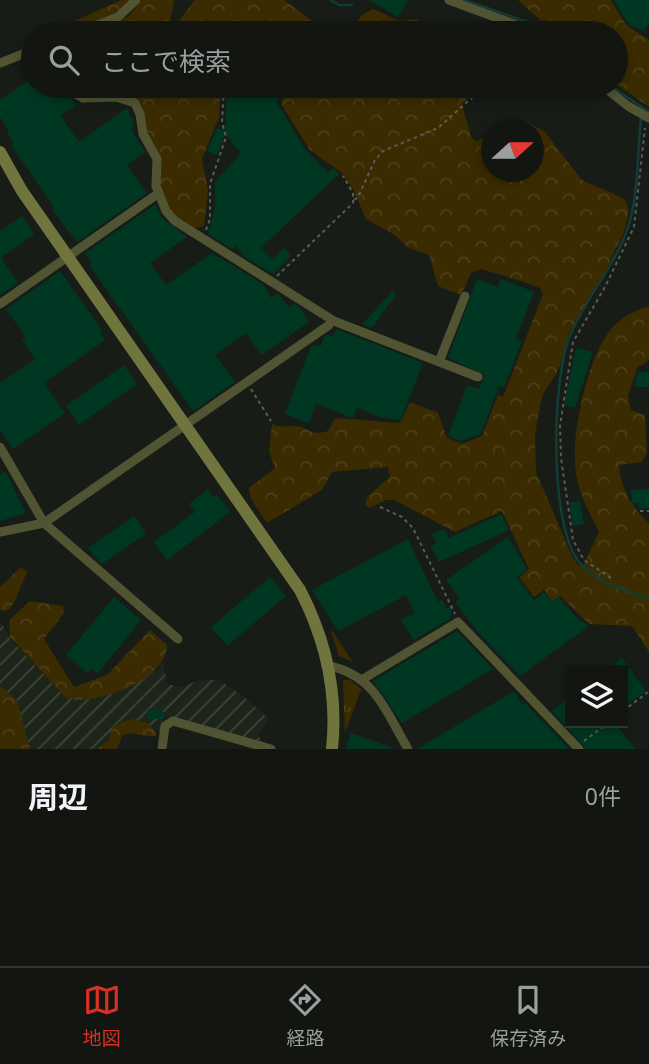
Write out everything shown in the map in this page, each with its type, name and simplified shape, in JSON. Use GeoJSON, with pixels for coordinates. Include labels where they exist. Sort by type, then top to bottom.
{"type":"FeatureCollection","features":[{"type":"Feature","properties":{"kind":"street"},"geometry":{"type":"LineString","coordinates":[[108,21],[118,17],[136,0]]}},
{"type":"Feature","properties":{"kind":"street"},"geometry":{"type":"LineString","coordinates":[[449,0],[506,21]]}},
{"type":"Feature","properties":{"kind":"street"},"geometry":{"type":"LineString","coordinates":[[0,63],[21,55]]}},
{"type":"Feature","properties":{"kind":"street"},"geometry":{"type":"LineString","coordinates":[[119,98],[135,103],[139,108],[143,134],[157,159],[155,181],[170,217],[332,320],[478,377]]}},
{"type":"Feature","properties":{"kind":"street"},"geometry":{"type":"LineString","coordinates":[[620,98],[648,117]]}},
{"type":"Feature","properties":{"kind":"street"},"geometry":{"type":"LineString","coordinates":[[0,152],[22,191],[300,590],[317,627],[329,666],[333,699],[332,749]]}},
{"type":"Feature","properties":{"kind":"street"},"geometry":{"type":"LineString","coordinates":[[0,304],[159,193]]}},
{"type":"Feature","properties":{"kind":"street"},"geometry":{"type":"LineString","coordinates":[[439,362],[465,296]]}},
{"type":"Feature","properties":{"kind":"street"},"geometry":{"type":"LineString","coordinates":[[0,532],[44,523],[329,325],[332,320]]}},
{"type":"Feature","properties":{"kind":"street"},"geometry":{"type":"LineString","coordinates":[[0,447],[44,523],[178,639]]}},
{"type":"Feature","properties":{"kind":"street"},"geometry":{"type":"LineString","coordinates":[[363,679],[458,622],[578,748]]}},
{"type":"Feature","properties":{"kind":"street"},"geometry":{"type":"LineString","coordinates":[[329,666],[354,673],[363,679],[408,749]]}},
{"type":"Feature","properties":{"kind":"street"},"geometry":{"type":"LineString","coordinates":[[162,749],[165,726],[173,721],[271,749]]}},
{"type":"Feature","properties":{"kind":"path"},"geometry":{"type":"LineString","coordinates":[[202,237],[209,219],[210,184],[226,137],[222,122],[223,98]]}},
{"type":"Feature","properties":{"kind":"path"},"geometry":{"type":"LineString","coordinates":[[271,281],[358,197],[375,160],[383,151],[438,128],[474,98]]}},
{"type":"Feature","properties":{"kind":"path"},"geometry":{"type":"LineString","coordinates":[[611,578],[583,560],[573,540],[561,458],[560,426],[573,342],[605,287],[634,227],[648,117]]}},
{"type":"Feature","properties":{"kind":"path"},"geometry":{"type":"LineString","coordinates":[[342,176],[354,200]]}},
{"type":"Feature","properties":{"kind":"path"},"geometry":{"type":"LineString","coordinates":[[247,382],[271,421]]}},
{"type":"Feature","properties":{"kind":"path"},"geometry":{"type":"LineString","coordinates":[[380,507],[402,517],[413,528],[458,622]]}},
{"type":"Feature","properties":{"kind":"path"},"geometry":{"type":"LineString","coordinates":[[640,512],[649,511]]}},
{"type":"Feature","properties":{"kind":"path"},"geometry":{"type":"LineString","coordinates":[[628,707],[648,692]]}},
{"type":"Feature","properties":{"kind":"path"},"geometry":{"type":"LineString","coordinates":[[578,748],[602,728]]}},
{"type":"Feature","properties":{"kind":"shaded area"},"geometry":{"type":"Polygon","coordinates":[[[0,621],[13,642],[66,698],[158,670],[163,662],[167,684],[182,687],[199,680],[219,680],[243,696],[269,719],[258,734],[262,744],[167,717],[164,719],[161,733],[141,721],[128,720],[115,725],[108,741],[97,749],[30,749],[17,700],[0,686],[0,621]]]}},
{"type":"Feature","properties":{"kind":"green space"},"geometry":{"type":"Polygon","coordinates":[[[122,0],[131,0],[116,13],[96,21],[74,21],[122,0]]]}},
{"type":"Feature","properties":{"kind":"green space"},"geometry":{"type":"Polygon","coordinates":[[[141,0],[174,0],[170,21],[117,21],[129,16],[141,0]]]}},
{"type":"Feature","properties":{"kind":"green space"},"geometry":{"type":"Polygon","coordinates":[[[195,0],[284,0],[313,21],[180,21],[195,0]]]}},
{"type":"Feature","properties":{"kind":"green space"},"geometry":{"type":"Polygon","coordinates":[[[518,0],[611,0],[624,21],[542,21],[518,0]]]}},
{"type":"Feature","properties":{"kind":"green space"},"geometry":{"type":"Polygon","coordinates":[[[373,9],[399,21],[357,21],[373,9]]]}},
{"type":"Feature","properties":{"kind":"green space"},"geometry":{"type":"Polygon","coordinates":[[[628,26],[649,40],[649,107],[628,92],[628,26]]]}},
{"type":"Feature","properties":{"kind":"green space"},"geometry":{"type":"Polygon","coordinates":[[[132,98],[220,98],[219,117],[202,159],[208,190],[204,226],[189,227],[177,218],[167,202],[153,159],[142,106],[132,98]]]}},
{"type":"Feature","properties":{"kind":"green space"},"geometry":{"type":"Polygon","coordinates":[[[284,98],[468,98],[462,105],[472,139],[481,139],[481,182],[544,182],[544,131],[582,180],[625,199],[629,211],[624,232],[599,284],[569,333],[559,369],[542,396],[535,434],[536,472],[571,554],[578,565],[583,566],[599,532],[582,495],[576,472],[578,420],[587,379],[609,332],[627,316],[649,306],[649,360],[637,368],[628,395],[631,410],[645,415],[647,453],[642,462],[619,465],[628,497],[649,523],[649,652],[632,626],[589,624],[560,596],[552,601],[544,590],[534,597],[519,577],[529,569],[502,511],[455,532],[394,500],[386,500],[369,508],[365,504],[368,496],[390,477],[388,467],[332,472],[322,490],[267,523],[251,499],[249,488],[275,468],[269,451],[272,424],[299,427],[317,433],[328,431],[335,418],[400,423],[410,402],[438,413],[447,438],[462,444],[482,436],[498,395],[503,397],[543,294],[540,288],[481,269],[471,273],[461,295],[438,286],[429,255],[407,247],[395,235],[366,219],[353,189],[341,172],[310,150],[281,104],[284,98]]]}},
{"type":"Feature","properties":{"kind":"green space"},"geometry":{"type":"Polygon","coordinates":[[[21,567],[27,572],[14,603],[7,611],[0,610],[0,587],[21,567]]]}},
{"type":"Feature","properties":{"kind":"green space"},"geometry":{"type":"Polygon","coordinates":[[[30,601],[63,606],[64,613],[44,639],[74,687],[107,675],[150,630],[167,645],[164,658],[143,680],[127,688],[93,698],[66,698],[10,637],[9,620],[30,601]]]}},
{"type":"Feature","properties":{"kind":"green space"},"geometry":{"type":"Polygon","coordinates":[[[332,631],[353,662],[339,656],[332,631]]]}},
{"type":"Feature","properties":{"kind":"green space"},"geometry":{"type":"Polygon","coordinates":[[[343,680],[350,680],[361,689],[345,733],[343,680]]]}},
{"type":"Feature","properties":{"kind":"green space"},"geometry":{"type":"Polygon","coordinates":[[[0,686],[17,700],[30,749],[0,749],[0,686]]]}},
{"type":"Feature","properties":{"kind":"green space"},"geometry":{"type":"Polygon","coordinates":[[[128,720],[145,723],[157,735],[127,734],[122,736],[117,749],[97,749],[108,741],[112,727],[128,720]]]}},
{"type":"Feature","properties":{"kind":"building"},"geometry":{"type":"Polygon","coordinates":[[[369,0],[408,0],[398,17],[369,0]]]}},
{"type":"Feature","properties":{"kind":"building"},"geometry":{"type":"Polygon","coordinates":[[[613,0],[649,0],[649,24],[643,31],[629,25],[613,0]]]}},
{"type":"Feature","properties":{"kind":"building"},"geometry":{"type":"Polygon","coordinates":[[[21,85],[21,98],[69,98],[76,106],[60,115],[79,142],[127,108],[134,123],[131,129],[145,152],[127,165],[147,193],[77,242],[53,211],[55,209],[11,145],[14,143],[0,117],[0,100],[21,85]]]}},
{"type":"Feature","properties":{"kind":"building"},"geometry":{"type":"Polygon","coordinates":[[[226,98],[280,98],[276,101],[304,148],[328,173],[333,168],[339,174],[261,248],[272,259],[284,248],[291,256],[273,274],[246,258],[236,246],[232,249],[208,234],[215,208],[215,182],[241,153],[225,134],[217,155],[207,151],[217,128],[225,131],[226,98]]]}},
{"type":"Feature","properties":{"kind":"building"},"geometry":{"type":"Polygon","coordinates":[[[156,204],[161,217],[187,237],[150,263],[166,285],[212,253],[263,284],[271,298],[277,293],[289,307],[293,304],[299,307],[309,322],[261,355],[246,333],[215,355],[235,382],[193,411],[89,265],[92,263],[85,253],[156,204]]]}},
{"type":"Feature","properties":{"kind":"building"},"geometry":{"type":"Polygon","coordinates":[[[22,216],[34,234],[1,258],[18,283],[0,295],[0,231],[22,216]]]}},
{"type":"Feature","properties":{"kind":"building"},"geometry":{"type":"Polygon","coordinates":[[[60,271],[103,331],[100,333],[105,340],[44,383],[65,413],[13,449],[0,430],[0,383],[35,359],[22,340],[26,337],[6,309],[60,271]]]}},
{"type":"Feature","properties":{"kind":"building"},"geometry":{"type":"Polygon","coordinates":[[[477,279],[498,287],[501,279],[534,292],[516,339],[522,341],[504,388],[499,386],[481,434],[461,441],[448,436],[467,385],[479,389],[485,375],[448,358],[477,279]]]}},
{"type":"Feature","properties":{"kind":"building"},"geometry":{"type":"Polygon","coordinates":[[[393,291],[396,295],[372,328],[362,324],[393,291]]]}},
{"type":"Feature","properties":{"kind":"building"},"geometry":{"type":"Polygon","coordinates":[[[336,329],[423,363],[401,420],[380,417],[357,408],[353,418],[316,404],[309,423],[285,414],[311,346],[321,346],[324,337],[328,334],[333,336],[336,329]]]}},
{"type":"Feature","properties":{"kind":"building"},"geometry":{"type":"Polygon","coordinates":[[[576,348],[593,352],[575,408],[564,405],[576,348]]]}},
{"type":"Feature","properties":{"kind":"building"},"geometry":{"type":"Polygon","coordinates":[[[124,365],[137,384],[79,425],[66,406],[124,365]]]}},
{"type":"Feature","properties":{"kind":"building"},"geometry":{"type":"Polygon","coordinates":[[[637,372],[649,372],[649,387],[635,387],[637,372]]]}},
{"type":"Feature","properties":{"kind":"building"},"geometry":{"type":"Polygon","coordinates":[[[6,472],[26,513],[0,521],[0,474],[6,472]]]}},
{"type":"Feature","properties":{"kind":"building"},"geometry":{"type":"Polygon","coordinates":[[[208,489],[214,497],[217,495],[230,512],[167,560],[154,542],[195,512],[189,504],[208,489]]]}},
{"type":"Feature","properties":{"kind":"building"},"geometry":{"type":"Polygon","coordinates":[[[649,489],[649,508],[639,509],[638,503],[632,503],[631,490],[649,489]]]}},
{"type":"Feature","properties":{"kind":"building"},"geometry":{"type":"Polygon","coordinates":[[[580,501],[584,524],[573,526],[569,503],[580,501]]]}},
{"type":"Feature","properties":{"kind":"building"},"geometry":{"type":"Polygon","coordinates":[[[501,514],[509,530],[439,562],[431,546],[436,543],[432,534],[444,529],[449,538],[501,514]]]}},
{"type":"Feature","properties":{"kind":"building"},"geometry":{"type":"Polygon","coordinates":[[[134,516],[146,534],[102,564],[88,548],[134,516]]]}},
{"type":"Feature","properties":{"kind":"building"},"geometry":{"type":"Polygon","coordinates":[[[508,537],[527,569],[517,577],[534,600],[544,592],[552,602],[559,597],[578,619],[589,626],[520,676],[476,630],[455,602],[460,599],[446,580],[508,537]]]}},
{"type":"Feature","properties":{"kind":"building"},"geometry":{"type":"Polygon","coordinates":[[[408,539],[438,602],[442,600],[446,609],[453,604],[450,619],[414,640],[401,620],[415,613],[406,595],[338,631],[312,590],[408,539]]]}},
{"type":"Feature","properties":{"kind":"building"},"geometry":{"type":"Polygon","coordinates":[[[270,577],[286,596],[227,646],[211,627],[270,577]]]}},
{"type":"Feature","properties":{"kind":"building"},"geometry":{"type":"Polygon","coordinates":[[[114,597],[141,620],[97,674],[91,669],[87,673],[66,655],[114,597]]]}},
{"type":"Feature","properties":{"kind":"building"},"geometry":{"type":"Polygon","coordinates":[[[457,631],[493,669],[402,723],[373,681],[457,631]]]}},
{"type":"Feature","properties":{"kind":"building"},"geometry":{"type":"Polygon","coordinates":[[[622,658],[627,665],[613,665],[622,658]]]}},
{"type":"Feature","properties":{"kind":"building"},"geometry":{"type":"Polygon","coordinates":[[[628,666],[646,691],[628,704],[628,666]]]}},
{"type":"Feature","properties":{"kind":"building"},"geometry":{"type":"Polygon","coordinates":[[[514,691],[522,704],[525,703],[569,749],[417,749],[514,691]]]}},
{"type":"Feature","properties":{"kind":"building"},"geometry":{"type":"Polygon","coordinates":[[[565,701],[565,726],[552,711],[565,701]]]}},
{"type":"Feature","properties":{"kind":"building"},"geometry":{"type":"Polygon","coordinates":[[[148,709],[165,712],[163,719],[147,719],[148,709]]]}},
{"type":"Feature","properties":{"kind":"building"},"geometry":{"type":"Polygon","coordinates":[[[567,728],[618,728],[636,749],[586,749],[567,728]]]}},
{"type":"Feature","properties":{"kind":"building"},"geometry":{"type":"Polygon","coordinates":[[[351,733],[393,748],[393,749],[346,749],[351,733]]]}},
{"type":"Feature","properties":{"kind":"waterway"},"geometry":{"type":"LineString","coordinates":[[330,0],[339,5],[352,5]]}},
{"type":"Feature","properties":{"kind":"waterway"},"geometry":{"type":"LineString","coordinates":[[465,0],[524,21]]}},
{"type":"Feature","properties":{"kind":"waterway"},"geometry":{"type":"LineString","coordinates":[[628,98],[649,112]]}},
{"type":"Feature","properties":{"kind":"waterway"},"geometry":{"type":"LineString","coordinates":[[641,119],[636,190],[627,230],[614,258],[575,324],[563,359],[556,453],[562,517],[569,543],[579,562],[602,580],[649,599]]}}]}
